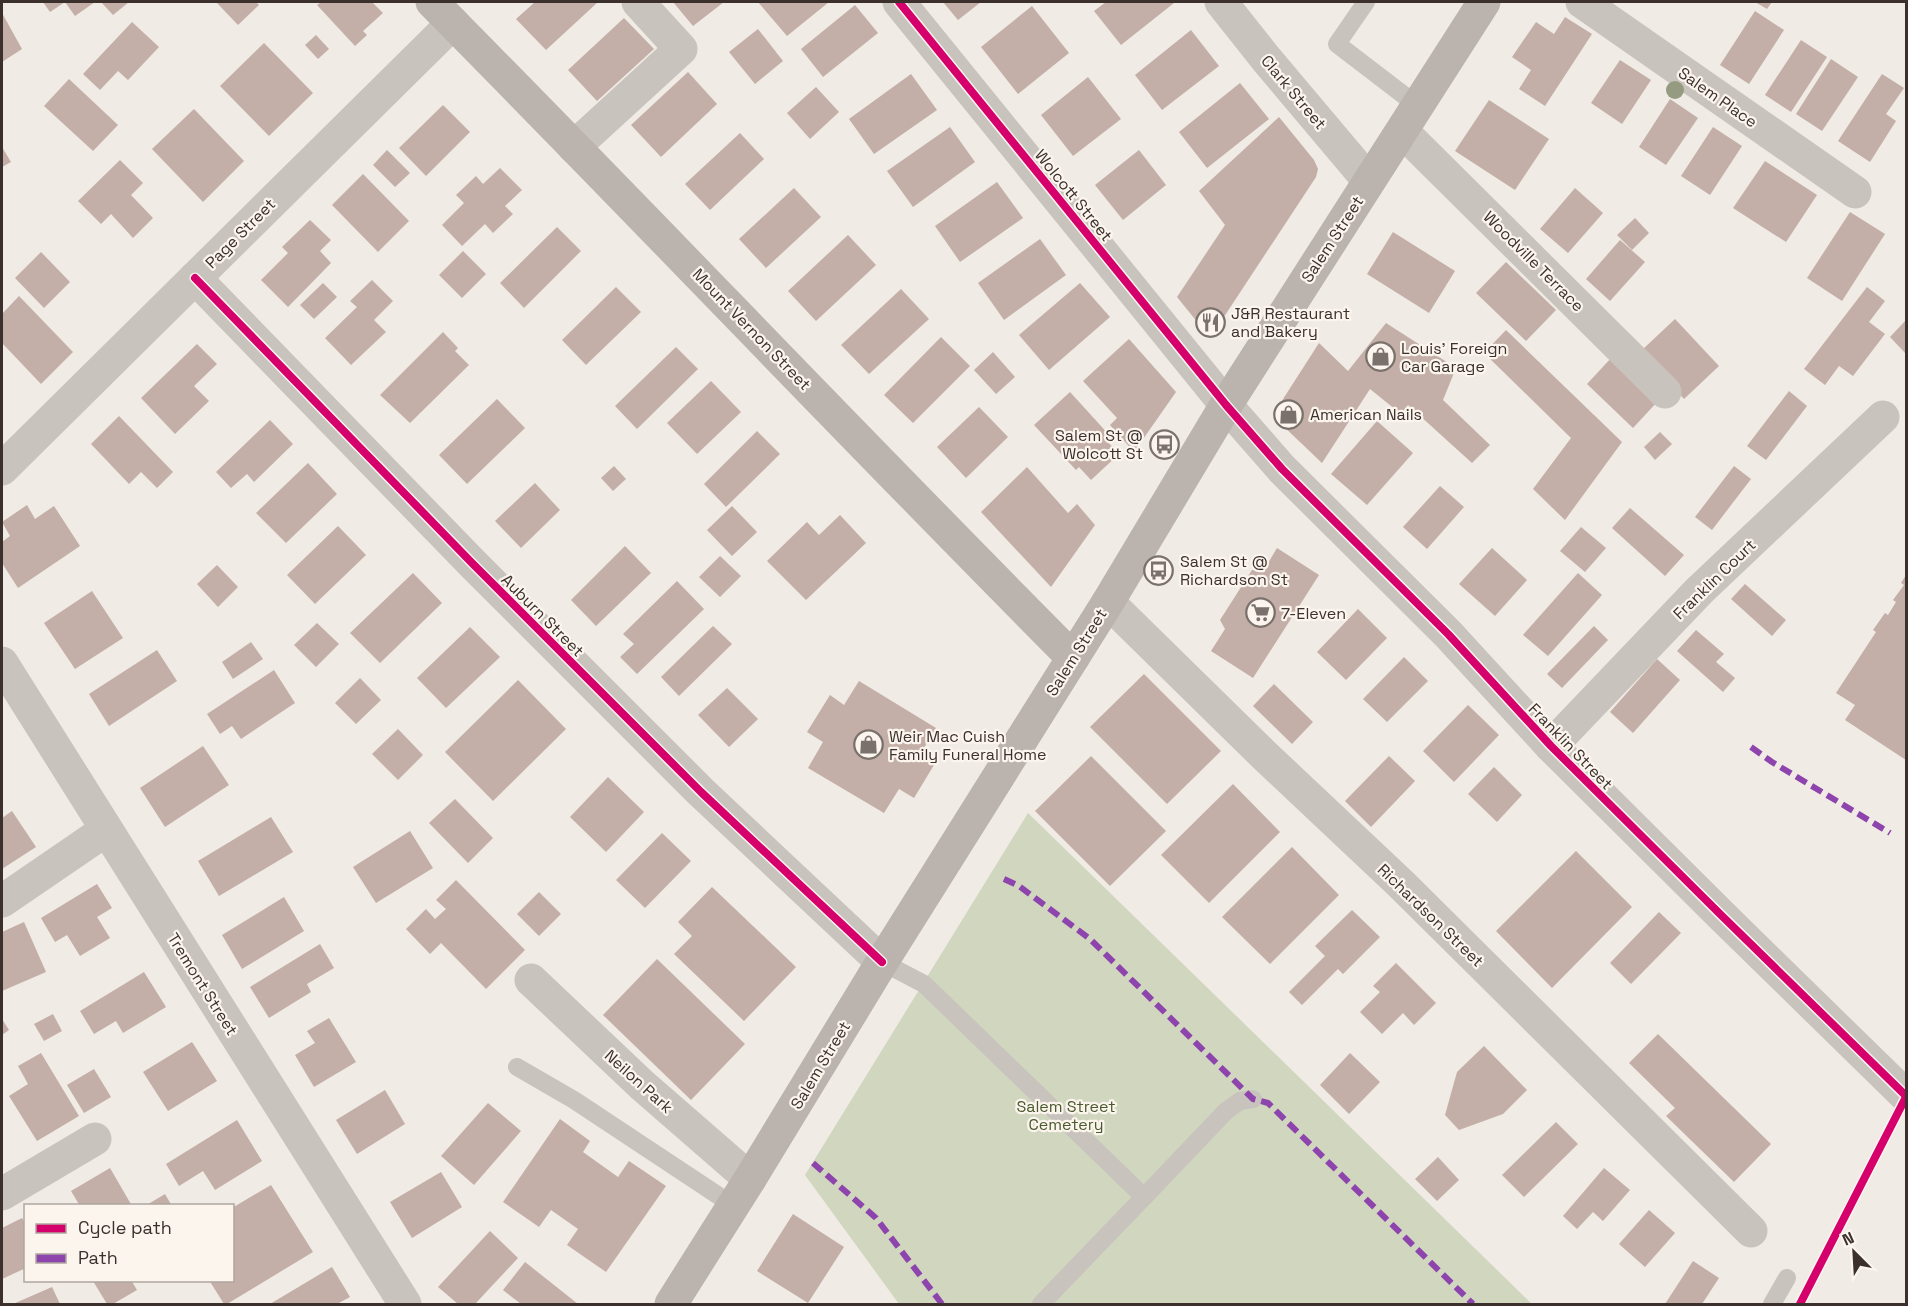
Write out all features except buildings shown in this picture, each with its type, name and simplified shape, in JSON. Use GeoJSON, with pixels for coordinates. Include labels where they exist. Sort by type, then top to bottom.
{"type":"FeatureCollection","features":[{"type":"Feature","properties":{"kind":"main road","name":"Salem Street"},"geometry":{"type":"LineString","coordinates":[[671,1305],[882,962],[1108,602],[1226,405],[1484,2]]}},
{"type":"Feature","properties":{"kind":"main road","name":"Mount Vernon Street"},"geometry":{"type":"LineString","coordinates":[[442,12],[1073,658]]}},
{"type":"Feature","properties":{"kind":"street"},"geometry":{"type":"LineString","coordinates":[[574,147],[681,49],[638,2]]}},
{"type":"Feature","properties":{"kind":"street","name":"Wolcott Street"},"geometry":{"type":"LineString","coordinates":[[899,2],[1226,405]]}},
{"type":"Feature","properties":{"kind":"street","name":"Clark Street"},"geometry":{"type":"LineString","coordinates":[[1221,2],[1369,181]]}},
{"type":"Feature","properties":{"kind":"street","name":"Salem Place"},"geometry":{"type":"LineString","coordinates":[[1582,2],[1855,192]]}},
{"type":"Feature","properties":{"kind":"street","name":"Page Street"},"geometry":{"type":"LineString","coordinates":[[2,469],[195,278],[442,12]]}},
{"type":"Feature","properties":{"kind":"street","name":"Woodville Terrace"},"geometry":{"type":"LineString","coordinates":[[1410,118],[1665,392]]}},
{"type":"Feature","properties":{"kind":"street","name":"Auburn Street"},"geometry":{"type":"LineString","coordinates":[[195,278],[472,563],[693,784],[882,962]]}},
{"type":"Feature","properties":{"kind":"street","name":"Franklin Street"},"geometry":{"type":"LineString","coordinates":[[1226,405],[1282,469],[1448,634],[1551,746],[1906,1096]]}},
{"type":"Feature","properties":{"kind":"street","name":"Franklin Court"},"geometry":{"type":"LineString","coordinates":[[1551,746],[1699,591],[1883,417]]}},
{"type":"Feature","properties":{"kind":"street","name":"Richardson Street"},"geometry":{"type":"LineString","coordinates":[[1108,602],[1264,755],[1401,884],[1751,1231]]}},
{"type":"Feature","properties":{"kind":"street","name":"Tremont Street"},"geometry":{"type":"LineString","coordinates":[[2,663],[405,1305]]}},
{"type":"Feature","properties":{"kind":"street"},"geometry":{"type":"LineString","coordinates":[[2,901],[106,830]]}},
{"type":"Feature","properties":{"kind":"street","name":"Neilon Park"},"geometry":{"type":"LineString","coordinates":[[531,980],[642,1085],[742,1192]]}},
{"type":"Feature","properties":{"kind":"street"},"geometry":{"type":"LineString","coordinates":[[2,1194],[95,1139]]}},
{"type":"Feature","properties":{"kind":"lane"},"geometry":{"type":"LineString","coordinates":[[1366,2],[1337,44],[1410,118]]}},
{"type":"Feature","properties":{"kind":"lane"},"geometry":{"type":"LineString","coordinates":[[882,962],[924,984],[1144,1197]]}},
{"type":"Feature","properties":{"kind":"lane"},"geometry":{"type":"LineString","coordinates":[[517,1067],[742,1192]]}},
{"type":"Feature","properties":{"kind":"lane"},"geometry":{"type":"LineString","coordinates":[[1041,1305],[1226,1111],[1240,1101],[1253,1099]]}},
{"type":"Feature","properties":{"kind":"lane"},"geometry":{"type":"LineString","coordinates":[[1772,1305],[1787,1278]]}},
{"type":"Feature","properties":{"kind":"green space","name":"Salem Street Cemetery"},"geometry":{"type":"Polygon","coordinates":[[[1028,813],[1532,1304],[899,1304],[805,1175],[1028,813]]]}},
{"type":"Feature","properties":{"kind":"marked path"},"geometry":{"type":"LineString","coordinates":[[1751,747],[1890,833]]}},
{"type":"Feature","properties":{"kind":"marked path"},"geometry":{"type":"LineString","coordinates":[[1004,879],[1019,886],[1090,939],[1253,1099],[1268,1103],[1473,1304]]}},
{"type":"Feature","properties":{"kind":"marked path"},"geometry":{"type":"LineString","coordinates":[[813,1163],[876,1218],[942,1304]]}},
{"type":"Feature","properties":{"kind":"cycle path"},"geometry":{"type":"LineString","coordinates":[[899,2],[1226,405],[1282,469],[1448,634],[1551,746],[1906,1096]]}},
{"type":"Feature","properties":{"kind":"cycle path"},"geometry":{"type":"LineString","coordinates":[[195,278],[472,563],[701,792],[882,962]]}},
{"type":"Feature","properties":{"kind":"cycle path"},"geometry":{"type":"LineString","coordinates":[[1800,1304],[1906,1097]]}},
{"type":"Feature","properties":{"kind":"place","name":"J&R Restaurant and Bakery"},"geometry":{"type":"Point","coordinates":[1210,322]}},
{"type":"Feature","properties":{"kind":"place","name":"Louis' Foreign Car Garage"},"geometry":{"type":"Point","coordinates":[1380,357]}},
{"type":"Feature","properties":{"kind":"place","name":"American Nails"},"geometry":{"type":"Point","coordinates":[1289,414]}},
{"type":"Feature","properties":{"kind":"place","name":"Salem St @ Wolcott St"},"geometry":{"type":"Point","coordinates":[1164,444]}},
{"type":"Feature","properties":{"kind":"place","name":"Salem St @ Richardson St"},"geometry":{"type":"Point","coordinates":[1159,570]}},
{"type":"Feature","properties":{"kind":"place","name":"7-Eleven"},"geometry":{"type":"Point","coordinates":[1260,613]}},
{"type":"Feature","properties":{"kind":"place","name":"Weir Mac Cuish Family Funeral Home"},"geometry":{"type":"Point","coordinates":[868,745]}}]}
